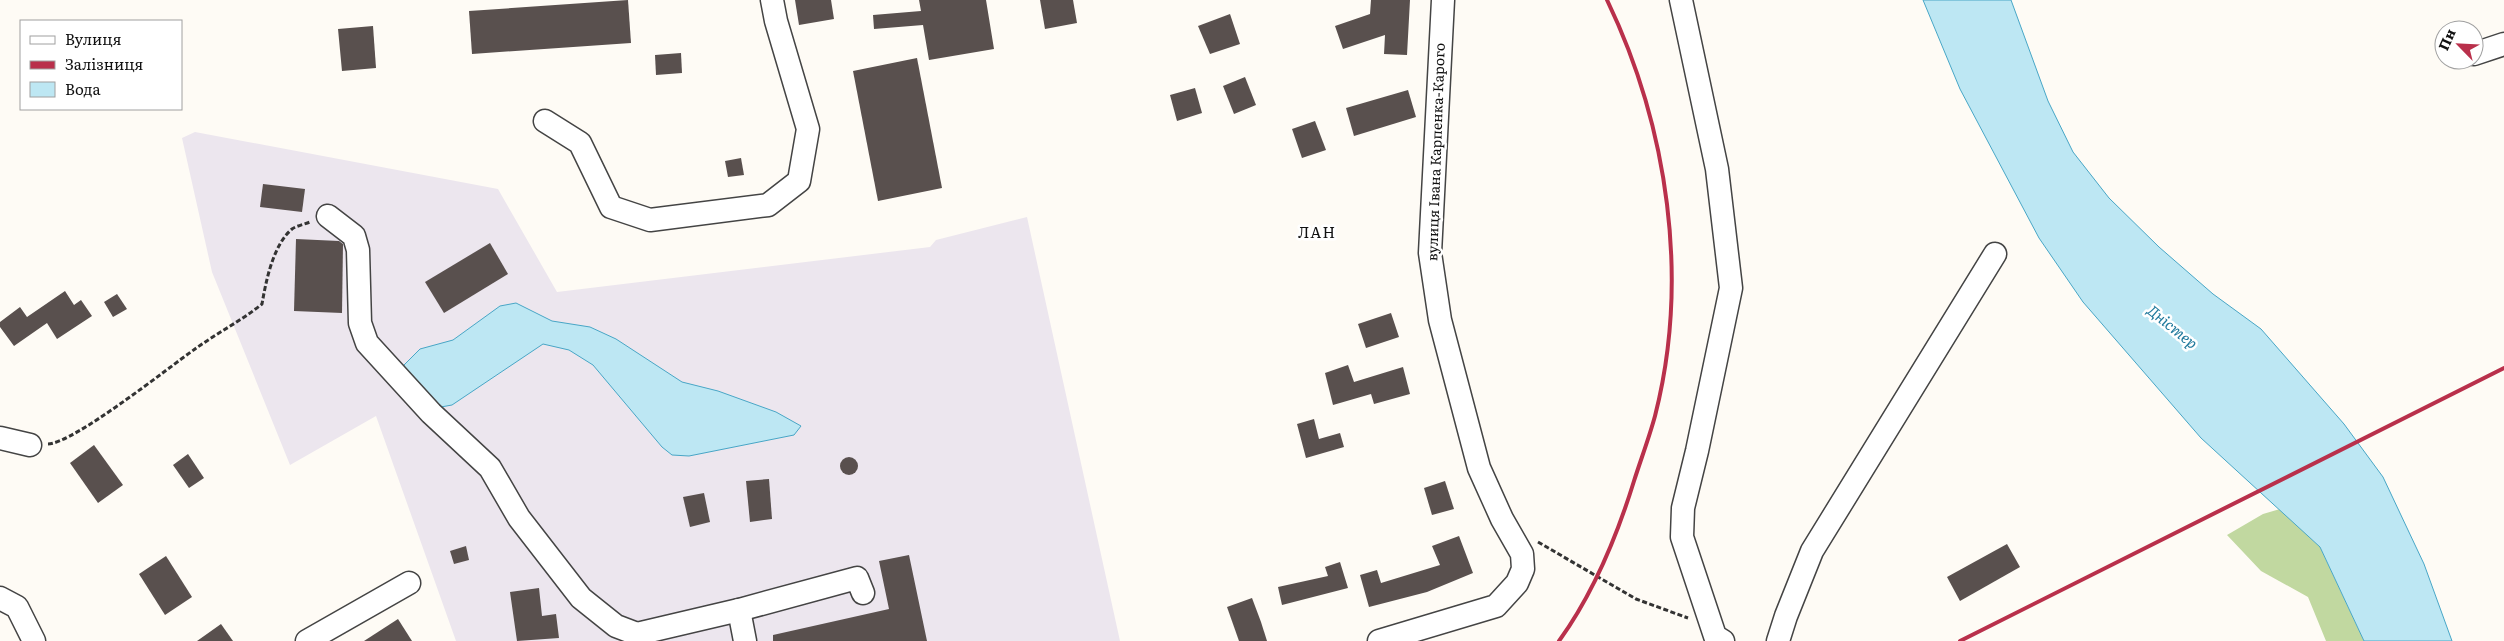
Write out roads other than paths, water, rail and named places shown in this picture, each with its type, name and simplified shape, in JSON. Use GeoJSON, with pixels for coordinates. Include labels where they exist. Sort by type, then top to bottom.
{"type":"FeatureCollection","features":[{"type":"Feature","properties":{"kind":"street"},"geometry":{"type":"LineString","coordinates":[[546,120],[580,143],[611,207],[650,220],[768,205],[799,181],[808,129],[776,21],[772,0]]}},
{"type":"Feature","properties":{"kind":"street","name":"вулиця Івана Карпенка-Карого"},"geometry":{"type":"LineString","coordinates":[[1379,641],[1496,606],[1517,584],[1523,569],[1522,554],[1502,519],[1479,468],[1440,320],[1430,253],[1443,0]]}},
{"type":"Feature","properties":{"kind":"street"},"geometry":{"type":"LineString","coordinates":[[1681,0],[1717,169],[1731,288],[1698,451],[1683,508],[1682,537],[1715,636],[1723,641]]}},
{"type":"Feature","properties":{"kind":"street"},"geometry":{"type":"LineString","coordinates":[[2484,51],[2504,44]]}},
{"type":"Feature","properties":{"kind":"street"},"geometry":{"type":"LineString","coordinates":[[328,216],[354,236],[358,250],[360,322],[367,343],[431,413],[490,468],[519,518],[581,598],[616,626],[637,634],[739,610],[857,578],[863,593]]}},
{"type":"Feature","properties":{"kind":"street"},"geometry":{"type":"LineString","coordinates":[[1778,641],[1812,551],[1995,254]]}},
{"type":"Feature","properties":{"kind":"street"},"geometry":{"type":"LineString","coordinates":[[0,438],[30,445]]}},
{"type":"Feature","properties":{"kind":"street"},"geometry":{"type":"LineString","coordinates":[[308,641],[409,583]]}},
{"type":"Feature","properties":{"kind":"street"},"geometry":{"type":"LineString","coordinates":[[0,598],[17,607],[34,641]]}},
{"type":"Feature","properties":{"kind":"street"},"geometry":{"type":"LineString","coordinates":[[739,610],[745,641]]}},
{"type":"Feature","properties":{"kind":"water","name":"Дністер"},"geometry":{"type":"Polygon","coordinates":[[[1923,0],[2011,0],[2048,101],[2073,152],[2109,198],[2159,247],[2213,294],[2261,329],[2344,424],[2383,477],[2424,564],[2452,641],[2364,641],[2320,547],[2201,438],[2083,302],[2039,238],[1960,89],[1923,0]]]}},
{"type":"Feature","properties":{"kind":"water"},"geometry":{"type":"Polygon","coordinates":[[[516,303],[552,321],[590,327],[616,339],[682,382],[718,391],[776,412],[801,426],[794,435],[689,456],[672,455],[662,447],[593,365],[569,350],[543,344],[452,405],[441,407],[404,377],[404,365],[420,349],[453,340],[500,306],[516,303]]]}},
{"type":"Feature","properties":{"kind":"railway"},"geometry":{"type":"LineString","coordinates":[[1559,641],[1583,604],[1603,564],[1627,502],[1655,416],[1665,364],[1671,311],[1671,258],[1667,204],[1658,151],[1645,99],[1628,49],[1607,0]]}},
{"type":"Feature","properties":{"kind":"railway"},"geometry":{"type":"LineString","coordinates":[[1960,641],[2504,368]]}},
{"type":"Feature","properties":{"kind":"district","name":"ЛАН"},"geometry":{"type":"Point","coordinates":[1317,233]}}]}
